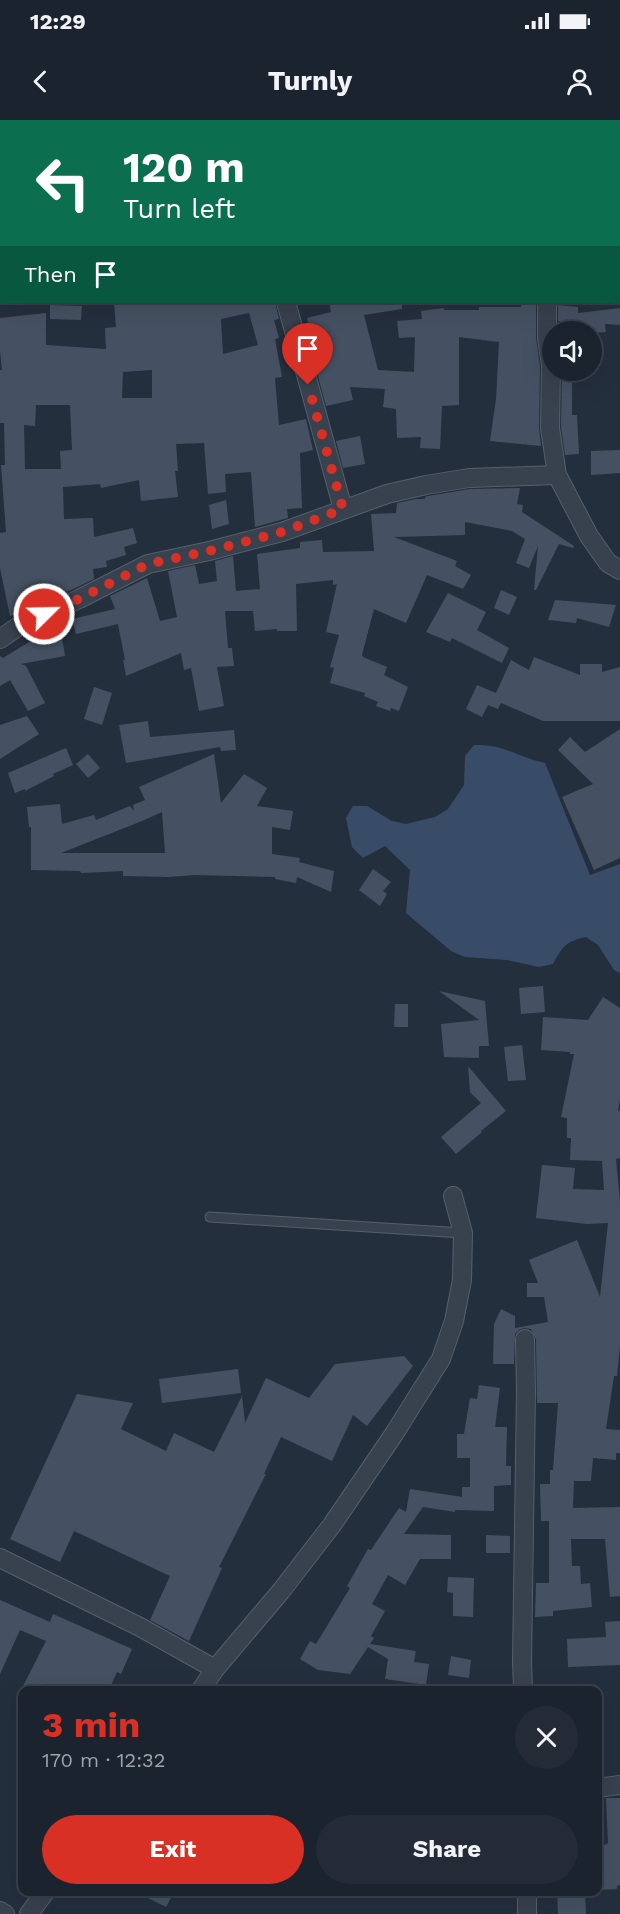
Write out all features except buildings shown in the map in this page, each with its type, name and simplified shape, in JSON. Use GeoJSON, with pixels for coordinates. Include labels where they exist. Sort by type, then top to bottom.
{"type":"FeatureCollection","features":[{"type":"Feature","properties":{"kind":"street"},"geometry":{"type":"LineString","coordinates":[[286,303],[343,509]]}},
{"type":"Feature","properties":{"kind":"street"},"geometry":{"type":"LineString","coordinates":[[547,303],[547,338],[551,365],[550,428],[557,475],[589,536],[608,563],[620,570]]}},
{"type":"Feature","properties":{"kind":"street"},"geometry":{"type":"LineString","coordinates":[[0,639],[20,626],[148,564],[272,535],[387,494],[437,483],[469,478],[557,475]]}},
{"type":"Feature","properties":{"kind":"street"},"geometry":{"type":"LineString","coordinates":[[204,1686],[332,1525],[394,1434],[441,1359],[454,1320],[462,1280],[463,1233],[453,1196]]}},
{"type":"Feature","properties":{"kind":"street"},"geometry":{"type":"LineString","coordinates":[[523,1686],[525,1339]]}},
{"type":"Feature","properties":{"kind":"street"},"geometry":{"type":"LineString","coordinates":[[0,1558],[140,1627],[215,1670]]}},
{"type":"Feature","properties":{"kind":"street"},"geometry":{"type":"LineString","coordinates":[[602,1787],[620,1785]]}},
{"type":"Feature","properties":{"kind":"street"},"geometry":{"type":"LineString","coordinates":[[29,1914],[42,1896]]}},
{"type":"Feature","properties":{"kind":"street"},"geometry":{"type":"LineString","coordinates":[[527,1896],[527,1914]]}},
{"type":"Feature","properties":{"kind":"street"},"geometry":{"type":"LineString","coordinates":[[0,1911],[5,1914]]}},
{"type":"Feature","properties":{"kind":"lane"},"geometry":{"type":"LineString","coordinates":[[210,1216],[463,1233]]}},
{"type":"Feature","properties":{"kind":"water"},"geometry":{"type":"Polygon","coordinates":[[[474,745],[503,749],[545,763],[590,875],[620,864],[620,973],[614,970],[598,945],[586,937],[566,945],[553,964],[539,967],[507,960],[465,957],[451,951],[406,913],[410,870],[385,846],[363,858],[352,847],[346,818],[353,806],[367,806],[392,821],[406,824],[435,817],[448,809],[464,785],[465,756],[474,745]]]}},
{"type":"Feature","properties":{"kind":"route"},"geometry":{"type":"LineString","coordinates":[[44,614],[148,564],[282,532],[343,509],[308,385]]}}]}
